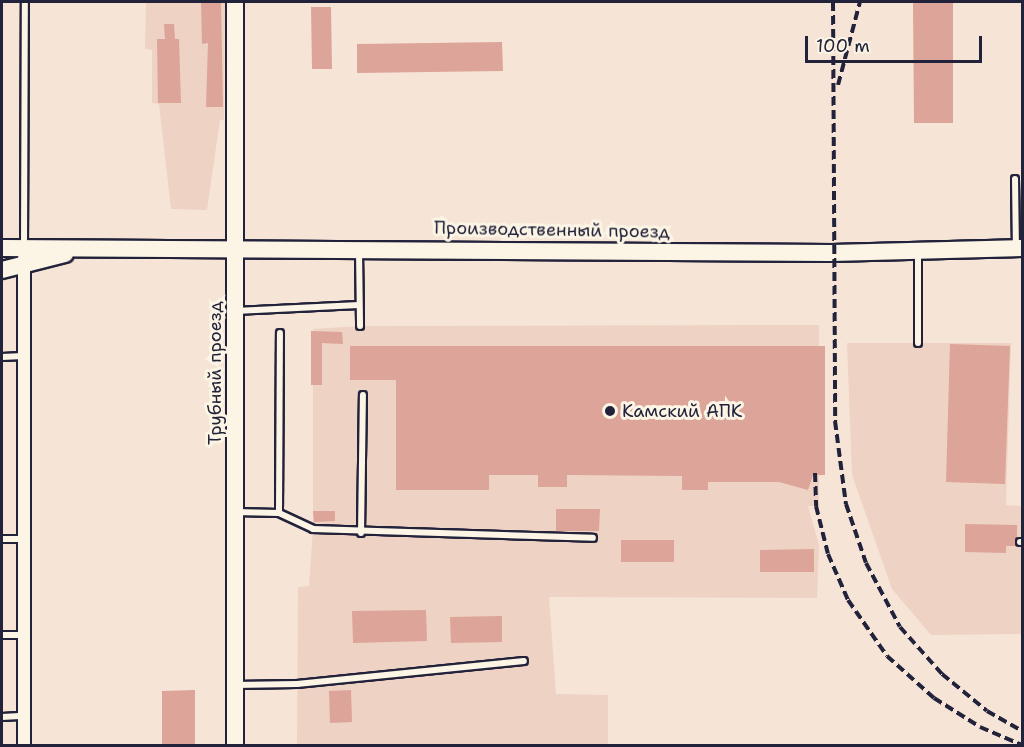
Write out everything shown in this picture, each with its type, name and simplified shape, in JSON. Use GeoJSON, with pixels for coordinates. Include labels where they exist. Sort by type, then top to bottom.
{"type":"FeatureCollection","features":[{"type":"Feature","properties":{"kind":"street","name":"Трубный проезд"},"geometry":{"type":"LineString","coordinates":[[235,2],[235,746]]}},
{"type":"Feature","properties":{"kind":"street","name":"Производственный проезд"},"geometry":{"type":"LineString","coordinates":[[2,270],[24,256],[80,249],[359,247],[832,253],[918,248],[1020,248]]}},
{"type":"Feature","properties":{"kind":"street","name":"Производственный проезд"},"geometry":{"type":"LineString","coordinates":[[2,248],[24,256]]}},
{"type":"Feature","properties":{"kind":"street"},"geometry":{"type":"LineString","coordinates":[[24,256],[24,746]]}},
{"type":"Feature","properties":{"kind":"lane"},"geometry":{"type":"LineString","coordinates":[[24,256],[25,2]]}},
{"type":"Feature","properties":{"kind":"lane"},"geometry":{"type":"LineString","coordinates":[[1015,179],[1020,248]]}},
{"type":"Feature","properties":{"kind":"lane"},"geometry":{"type":"LineString","coordinates":[[359,247],[360,326]]}},
{"type":"Feature","properties":{"kind":"lane"},"geometry":{"type":"LineString","coordinates":[[918,248],[918,343]]}},
{"type":"Feature","properties":{"kind":"lane"},"geometry":{"type":"LineString","coordinates":[[235,311],[359,305]]}},
{"type":"Feature","properties":{"kind":"lane"},"geometry":{"type":"LineString","coordinates":[[279,513],[280,333]]}},
{"type":"Feature","properties":{"kind":"lane"},"geometry":{"type":"LineString","coordinates":[[2,357],[23,356]]}},
{"type":"Feature","properties":{"kind":"lane"},"geometry":{"type":"LineString","coordinates":[[361,533],[363,395]]}},
{"type":"Feature","properties":{"kind":"lane"},"geometry":{"type":"LineString","coordinates":[[235,512],[279,513],[313,529],[361,533],[593,538]]}},
{"type":"Feature","properties":{"kind":"lane"},"geometry":{"type":"LineString","coordinates":[[2,539],[23,539]]}},
{"type":"Feature","properties":{"kind":"lane"},"geometry":{"type":"LineString","coordinates":[[2,635],[24,635]]}},
{"type":"Feature","properties":{"kind":"lane"},"geometry":{"type":"LineString","coordinates":[[235,685],[297,684],[524,661]]}},
{"type":"Feature","properties":{"kind":"lane"},"geometry":{"type":"LineString","coordinates":[[2,717],[24,716]]}},
{"type":"Feature","properties":{"kind":"shaded area"},"geometry":{"type":"Polygon","coordinates":[[[146,2],[225,2],[224,120],[220,120],[207,210],[171,209],[159,104],[152,103],[152,50],[145,49],[146,2]]]}},
{"type":"Feature","properties":{"kind":"shaded area"},"geometry":{"type":"Polygon","coordinates":[[[819,325],[819,506],[808,506],[819,545],[817,598],[549,597],[556,694],[608,695],[608,745],[297,746],[298,587],[309,586],[313,529],[313,329],[360,326],[819,325]]]}},
{"type":"Feature","properties":{"kind":"shaded area"},"geometry":{"type":"Polygon","coordinates":[[[847,343],[1011,343],[1006,505],[1022,506],[1022,634],[931,635],[892,589],[852,475],[847,343]]]}},
{"type":"Feature","properties":{"kind":"building"},"geometry":{"type":"Polygon","coordinates":[[[201,2],[221,2],[223,107],[206,107],[208,43],[202,44],[201,2]]]}},
{"type":"Feature","properties":{"kind":"building"},"geometry":{"type":"Polygon","coordinates":[[[913,2],[953,2],[953,123],[914,123],[913,2]]]}},
{"type":"Feature","properties":{"kind":"building"},"geometry":{"type":"Polygon","coordinates":[[[311,7],[331,7],[332,69],[312,69],[311,7]]]}},
{"type":"Feature","properties":{"kind":"building"},"geometry":{"type":"Polygon","coordinates":[[[164,24],[174,24],[175,39],[179,39],[181,103],[158,103],[157,39],[165,39],[164,24]]]}},
{"type":"Feature","properties":{"kind":"building"},"geometry":{"type":"Polygon","coordinates":[[[502,42],[503,71],[357,73],[357,44],[502,42]]]}},
{"type":"Feature","properties":{"kind":"building"},"geometry":{"type":"Polygon","coordinates":[[[311,331],[342,332],[343,344],[322,343],[322,385],[311,385],[311,331]]]}},
{"type":"Feature","properties":{"kind":"building"},"geometry":{"type":"Polygon","coordinates":[[[950,344],[1010,346],[1005,484],[946,482],[950,344]]]}},
{"type":"Feature","properties":{"kind":"building","name":"Камский АПК"},"geometry":{"type":"Polygon","coordinates":[[[350,346],[825,346],[825,475],[813,475],[808,490],[779,482],[708,482],[708,490],[682,490],[682,476],[567,475],[567,487],[538,487],[538,475],[489,475],[489,490],[396,490],[396,380],[350,380],[350,346]]]}},
{"type":"Feature","properties":{"kind":"building"},"geometry":{"type":"Polygon","coordinates":[[[556,509],[600,509],[599,531],[556,531],[556,509]]]}},
{"type":"Feature","properties":{"kind":"building"},"geometry":{"type":"Polygon","coordinates":[[[313,511],[335,511],[335,521],[314,522],[313,511]]]}},
{"type":"Feature","properties":{"kind":"building"},"geometry":{"type":"Polygon","coordinates":[[[965,524],[1017,525],[1017,546],[1006,546],[1006,553],[965,552],[965,524]]]}},
{"type":"Feature","properties":{"kind":"building"},"geometry":{"type":"Polygon","coordinates":[[[621,540],[674,540],[674,562],[621,562],[621,540]]]}},
{"type":"Feature","properties":{"kind":"building"},"geometry":{"type":"Polygon","coordinates":[[[814,549],[814,572],[760,572],[760,550],[814,549]]]}},
{"type":"Feature","properties":{"kind":"building"},"geometry":{"type":"Polygon","coordinates":[[[426,610],[427,641],[353,643],[352,611],[426,610]]]}},
{"type":"Feature","properties":{"kind":"building"},"geometry":{"type":"Polygon","coordinates":[[[502,616],[502,642],[451,643],[450,617],[502,616]]]}},
{"type":"Feature","properties":{"kind":"building"},"geometry":{"type":"Polygon","coordinates":[[[195,690],[195,746],[162,746],[162,691],[195,690]]]}},
{"type":"Feature","properties":{"kind":"building"},"geometry":{"type":"Polygon","coordinates":[[[351,690],[352,722],[330,723],[329,691],[351,690]]]}},
{"type":"Feature","properties":{"kind":"railway"},"geometry":{"type":"LineString","coordinates":[[833,2],[835,421],[846,504],[866,563],[900,627],[942,674],[987,711],[1022,731]]}},
{"type":"Feature","properties":{"kind":"railway"},"geometry":{"type":"LineString","coordinates":[[838,85],[860,2]]}},
{"type":"Feature","properties":{"kind":"railway"},"geometry":{"type":"LineString","coordinates":[[815,473],[816,506],[828,554],[848,600],[887,656],[934,698],[980,727],[1022,745]]}},
{"type":"Feature","properties":{"kind":"place","name":"Камский АПК"},"geometry":{"type":"Point","coordinates":[610,411]}}]}
